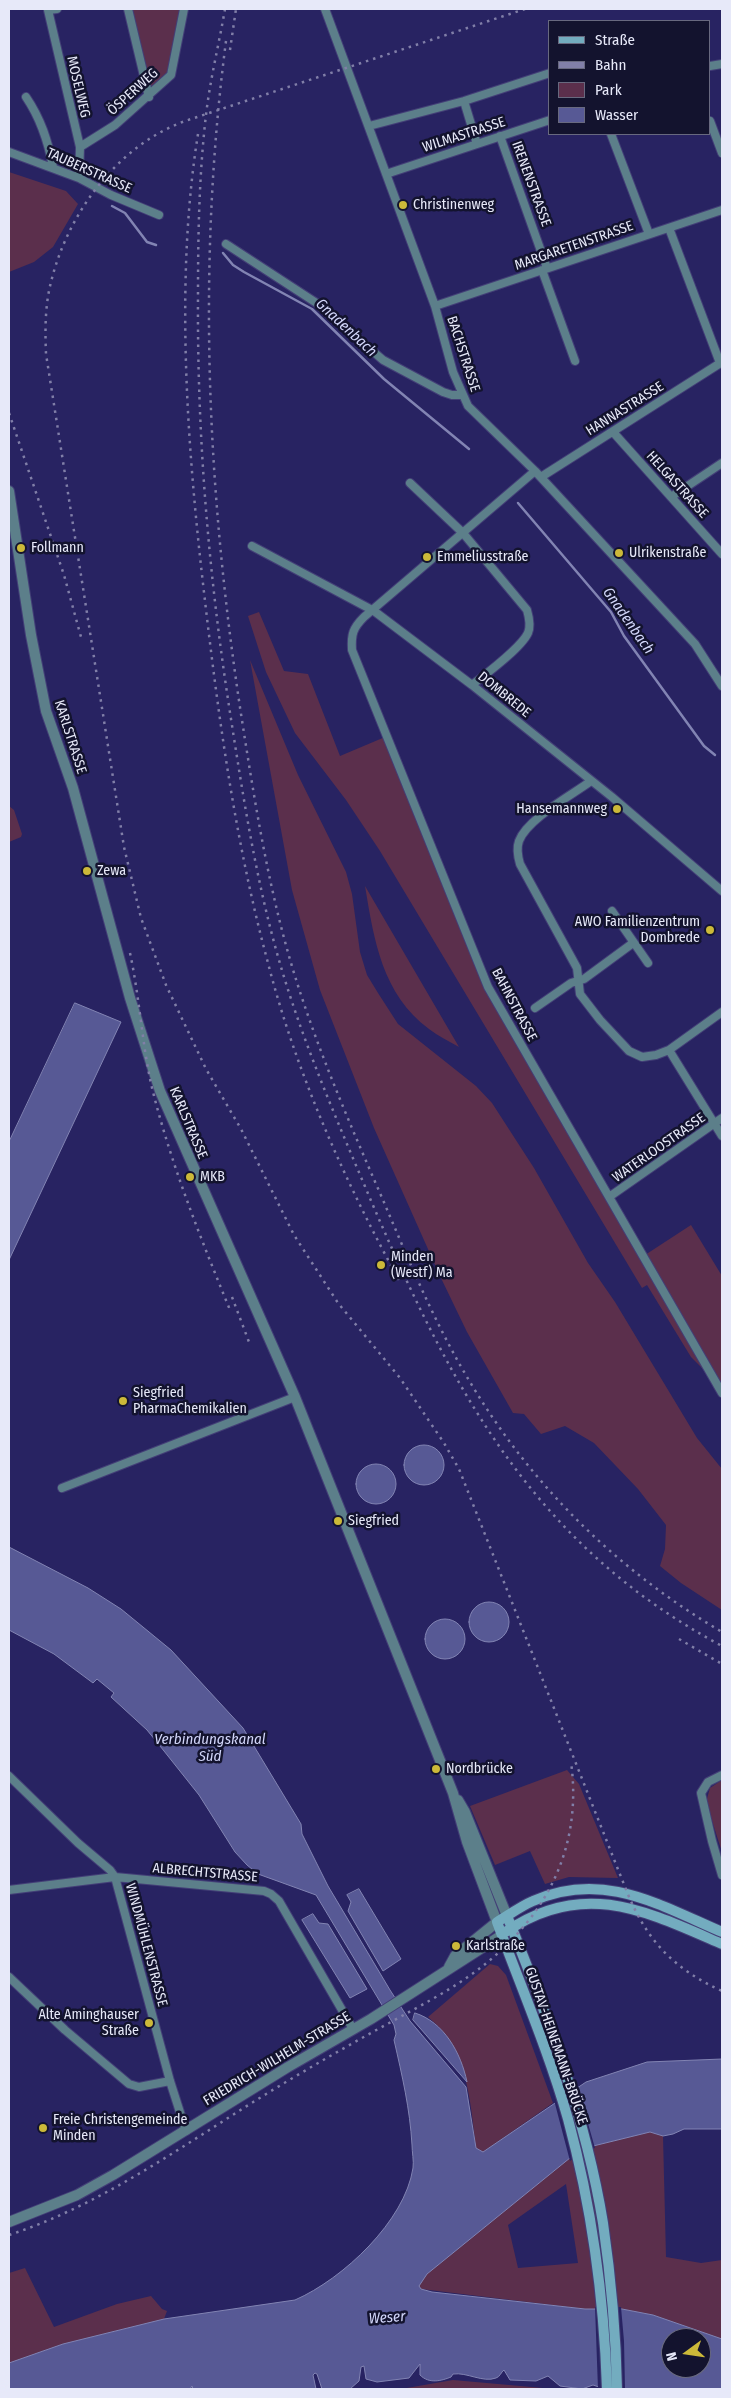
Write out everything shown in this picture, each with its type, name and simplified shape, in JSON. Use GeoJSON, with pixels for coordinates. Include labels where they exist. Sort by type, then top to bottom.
{"type":"FeatureCollection","features":[{"type":"Feature","properties":{"kind":"main road","name":"FRIEDRICH-WILHELM-STRASSE"},"geometry":{"type":"LineString","coordinates":[[497,1922],[533,1901],[569,1890],[586,1888],[627,1892],[722,1932]]}},
{"type":"Feature","properties":{"kind":"main road","name":"FRIEDRICH-WILHELM-STRASSE"},"geometry":{"type":"LineString","coordinates":[[502,1935],[542,1912],[580,1903],[622,1905],[659,1916],[722,1944]]}},
{"type":"Feature","properties":{"kind":"main road"},"geometry":{"type":"LineString","coordinates":[[659,1916],[663,1906]]}},
{"type":"Feature","properties":{"kind":"main road","name":"KARLSTRASSE"},"geometry":{"type":"LineString","coordinates":[[507,1916],[512,1928]]}},
{"type":"Feature","properties":{"kind":"main road","name":"GUSTAV-HEINEMANN-BRÜCKE"},"geometry":{"type":"LineString","coordinates":[[497,1922],[568,2117],[590,2212],[602,2304],[607,2389]]}},
{"type":"Feature","properties":{"kind":"main road","name":"GUSTAV-HEINEMANN-BRÜCKE"},"geometry":{"type":"LineString","coordinates":[[512,1928],[562,2065],[592,2171],[602,2223],[616,2338],[617,2389]]}},
{"type":"Feature","properties":{"kind":"street","name":"MOSELWEG"},"geometry":{"type":"LineString","coordinates":[[57,9],[48,10],[80,147],[79,178]]}},
{"type":"Feature","properties":{"kind":"street"},"geometry":{"type":"LineString","coordinates":[[128,9],[149,97]]}},
{"type":"Feature","properties":{"kind":"street","name":"ÖSPERWEG"},"geometry":{"type":"LineString","coordinates":[[80,147],[116,126],[171,75],[184,9]]}},
{"type":"Feature","properties":{"kind":"street","name":"BACHSTRASSE"},"geometry":{"type":"LineString","coordinates":[[325,9],[435,306],[462,395],[477,416],[538,474],[696,644],[721,682]]}},
{"type":"Feature","properties":{"kind":"street"},"geometry":{"type":"LineString","coordinates":[[369,126],[464,102],[548,74]]}},
{"type":"Feature","properties":{"kind":"street"},"geometry":{"type":"LineString","coordinates":[[26,97],[38,115],[53,167]]}},
{"type":"Feature","properties":{"kind":"street"},"geometry":{"type":"LineString","coordinates":[[464,102],[477,144]]}},
{"type":"Feature","properties":{"kind":"street","name":"WILMASTRASSE"},"geometry":{"type":"LineString","coordinates":[[386,174],[548,121]]}},
{"type":"Feature","properties":{"kind":"street"},"geometry":{"type":"LineString","coordinates":[[711,124],[722,153]]}},
{"type":"Feature","properties":{"kind":"street"},"geometry":{"type":"LineString","coordinates":[[611,135],[649,234]]}},
{"type":"Feature","properties":{"kind":"street","name":"IRENENSTRASSE"},"geometry":{"type":"LineString","coordinates":[[500,136],[575,361]]}},
{"type":"Feature","properties":{"kind":"street","name":"TAUBERSTRASSE"},"geometry":{"type":"LineString","coordinates":[[9,152],[53,167],[111,195],[160,215]]}},
{"type":"Feature","properties":{"kind":"street","name":"MARGARETENSTRASSE"},"geometry":{"type":"LineString","coordinates":[[435,306],[722,210]]}},
{"type":"Feature","properties":{"kind":"street"},"geometry":{"type":"LineString","coordinates":[[669,228],[721,363]]}},
{"type":"Feature","properties":{"kind":"street"},"geometry":{"type":"LineString","coordinates":[[226,244],[318,304],[383,360],[443,392],[452,395],[462,395]]}},
{"type":"Feature","properties":{"kind":"street","name":"HANNASTRASSE"},"geometry":{"type":"LineString","coordinates":[[538,474],[612,432],[721,363]]}},
{"type":"Feature","properties":{"kind":"street","name":"HELGASTRASSE"},"geometry":{"type":"LineString","coordinates":[[612,432],[722,554]]}},
{"type":"Feature","properties":{"kind":"street"},"geometry":{"type":"LineString","coordinates":[[670,496],[722,463]]}},
{"type":"Feature","properties":{"kind":"street"},"geometry":{"type":"LineString","coordinates":[[374,611],[463,533],[538,474]]}},
{"type":"Feature","properties":{"kind":"street"},"geometry":{"type":"LineString","coordinates":[[410,482],[463,533],[527,610],[530,622],[528,633],[522,642],[472,686]]}},
{"type":"Feature","properties":{"kind":"street","name":"KARLSTRASSE"},"geometry":{"type":"LineString","coordinates":[[9,490],[42,696],[73,788],[146,1051],[176,1130],[295,1397],[453,1793],[467,1842],[497,1922]]}},
{"type":"Feature","properties":{"kind":"street","name":"DOMBREDE"},"geometry":{"type":"LineString","coordinates":[[252,546],[374,611],[591,781],[722,891]]}},
{"type":"Feature","properties":{"kind":"street","name":"BAHNSTRASSE"},"geometry":{"type":"LineString","coordinates":[[374,611],[354,627],[351,636],[352,650],[488,987],[722,1393]]}},
{"type":"Feature","properties":{"kind":"street"},"geometry":{"type":"LineString","coordinates":[[591,781],[530,825],[518,843],[517,853],[520,864],[577,968],[580,994],[600,1020],[629,1051],[642,1057],[656,1055],[669,1050],[722,1012]]}},
{"type":"Feature","properties":{"kind":"street"},"geometry":{"type":"LineString","coordinates":[[612,911],[648,963]]}},
{"type":"Feature","properties":{"kind":"street"},"geometry":{"type":"LineString","coordinates":[[535,1008],[571,983],[584,979],[633,943]]}},
{"type":"Feature","properties":{"kind":"street"},"geometry":{"type":"LineString","coordinates":[[669,1050],[722,1136]]}},
{"type":"Feature","properties":{"kind":"street","name":"WATERLOOSTRASSE"},"geometry":{"type":"LineString","coordinates":[[609,1197],[722,1118]]}},
{"type":"Feature","properties":{"kind":"street"},"geometry":{"type":"LineString","coordinates":[[62,1488],[295,1397]]}},
{"type":"Feature","properties":{"kind":"street"},"geometry":{"type":"LineString","coordinates":[[722,1775],[708,1782],[701,1793],[722,1875]]}},
{"type":"Feature","properties":{"kind":"street","name":"WINDMÜHLENSTRASSE"},"geometry":{"type":"LineString","coordinates":[[9,1776],[78,1843],[110,1870],[115,1877],[170,2081],[186,2131]]}},
{"type":"Feature","properties":{"kind":"street","name":"KARLSTRASSE"},"geometry":{"type":"LineString","coordinates":[[453,1793],[465,1812],[507,1916]]}},
{"type":"Feature","properties":{"kind":"street","name":"ALBRECHTSTRASSE"},"geometry":{"type":"LineString","coordinates":[[9,1890],[115,1877],[264,1891],[272,1894],[279,1902],[354,2029]]}},
{"type":"Feature","properties":{"kind":"street","name":"FRIEDRICH-WILHELM-STRASSE"},"geometry":{"type":"LineString","coordinates":[[449,1967],[455,1956],[497,1922]]}},
{"type":"Feature","properties":{"kind":"street","name":"FRIEDRICH-WILHELM-STRASSE"},"geometry":{"type":"LineString","coordinates":[[9,2222],[77,2195],[354,2029],[449,1967],[460,1964],[502,1935]]}},
{"type":"Feature","properties":{"kind":"street"},"geometry":{"type":"LineString","coordinates":[[9,1976],[65,2030],[129,2084],[139,2087],[170,2081]]}},
{"type":"Feature","properties":{"kind":"green space"},"geometry":{"type":"Polygon","coordinates":[[[130,9],[180,9],[169,71],[158,84],[151,88],[130,9]]]}},
{"type":"Feature","properties":{"kind":"green space"},"geometry":{"type":"Polygon","coordinates":[[[9,172],[66,191],[78,204],[53,247],[34,262],[9,272],[9,172]]]}},
{"type":"Feature","properties":{"kind":"green space"},"geometry":{"type":"Polygon","coordinates":[[[259,612],[284,671],[308,674],[340,756],[385,737],[488,987],[706,1372],[691,1357],[647,1285],[642,1288],[380,851],[346,800],[295,733],[266,672],[248,616],[259,612]]]}},
{"type":"Feature","properties":{"kind":"green space"},"geometry":{"type":"Polygon","coordinates":[[[250,660],[298,775],[346,872],[352,894],[360,952],[367,975],[398,1024],[476,1086],[492,1103],[534,1168],[588,1263],[615,1302],[697,1438],[722,1469],[722,1610],[681,1583],[660,1566],[665,1549],[666,1525],[638,1489],[594,1443],[565,1426],[541,1434],[524,1414],[513,1413],[467,1332],[374,1128],[320,990],[292,890],[250,660]]]}},
{"type":"Feature","properties":{"kind":"green space"},"geometry":{"type":"Polygon","coordinates":[[[9,806],[14,810],[22,834],[21,837],[9,842],[9,806]]]}},
{"type":"Feature","properties":{"kind":"green space"},"geometry":{"type":"Polygon","coordinates":[[[365,886],[459,1047],[432,1032],[413,1015],[390,983],[377,946],[365,886]]]}},
{"type":"Feature","properties":{"kind":"green space"},"geometry":{"type":"Polygon","coordinates":[[[691,1225],[722,1276],[722,1384],[707,1362],[645,1255],[691,1225]]]}},
{"type":"Feature","properties":{"kind":"green space"},"geometry":{"type":"Polygon","coordinates":[[[567,1770],[579,1784],[618,1878],[569,1877],[545,1884],[530,1851],[495,1865],[470,1806],[567,1770]]]}},
{"type":"Feature","properties":{"kind":"green space"},"geometry":{"type":"Polygon","coordinates":[[[722,1780],[722,1852],[706,1802],[710,1788],[722,1780]]]}},
{"type":"Feature","properties":{"kind":"green space"},"geometry":{"type":"Polygon","coordinates":[[[490,1964],[498,1966],[506,1975],[553,2103],[483,2152],[476,2148],[469,2094],[459,2060],[452,2044],[428,2017],[490,1964]]]}},
{"type":"Feature","properties":{"kind":"green space"},"geometry":{"type":"Polygon","coordinates":[[[650,2132],[663,2136],[666,2257],[701,2263],[722,2260],[722,2339],[711,2335],[711,2328],[690,2328],[653,2315],[622,2309],[585,2309],[421,2289],[419,2286],[427,2274],[581,2149],[650,2132]],[[566,2184],[508,2225],[518,2268],[578,2263],[566,2184]]]}},
{"type":"Feature","properties":{"kind":"green space"},"geometry":{"type":"Polygon","coordinates":[[[25,2268],[54,2327],[117,2304],[151,2296],[162,2309],[167,2311],[164,2319],[63,2344],[9,2363],[9,2273],[25,2268]]]}},
{"type":"Feature","properties":{"kind":"green space"},"geometry":{"type":"Polygon","coordinates":[[[453,2380],[554,2389],[401,2389],[453,2380]]]}},
{"type":"Feature","properties":{"kind":"water"},"geometry":{"type":"Polygon","coordinates":[[[75,1003],[121,1022],[9,1260],[9,1142],[75,1003]]]}},
{"type":"Feature","properties":{"kind":"water"},"geometry":{"type":"Polygon","coordinates":[[[424,1445],[438,1451],[444,1465],[438,1479],[424,1485],[410,1479],[404,1465],[410,1451],[424,1445]]]}},
{"type":"Feature","properties":{"kind":"water"},"geometry":{"type":"Polygon","coordinates":[[[376,1464],[390,1470],[396,1484],[390,1498],[376,1504],[362,1498],[356,1484],[362,1470],[376,1464]]]}},
{"type":"Feature","properties":{"kind":"water"},"geometry":{"type":"Polygon","coordinates":[[[9,1547],[88,1588],[121,1609],[171,1650],[243,1728],[301,1824],[302,1834],[328,1886],[390,1990],[410,2021],[466,2087],[476,2148],[483,2152],[586,2082],[647,2062],[722,2059],[722,2129],[684,2129],[663,2136],[650,2132],[581,2149],[427,2274],[419,2286],[421,2289],[432,2292],[585,2309],[622,2309],[653,2315],[690,2328],[661,2328],[661,2378],[711,2378],[711,2335],[722,2339],[722,2389],[605,2389],[593,2385],[582,2389],[560,2386],[548,2376],[536,2381],[510,2380],[504,2370],[497,2377],[491,2379],[453,2374],[451,2377],[443,2380],[431,2381],[420,2375],[420,2364],[409,2378],[377,2382],[366,2379],[364,2366],[361,2367],[359,2381],[350,2389],[322,2389],[315,2373],[313,2375],[316,2389],[193,2389],[192,2386],[190,2389],[9,2389],[9,2363],[63,2344],[164,2319],[295,2300],[314,2290],[333,2278],[351,2263],[385,2228],[408,2188],[413,2168],[409,2118],[394,2040],[396,2034],[394,2025],[316,1895],[258,1874],[247,1865],[235,1852],[199,1795],[147,1730],[111,1697],[114,1693],[97,1679],[93,1683],[54,1654],[9,1630],[9,1547]]]}},
{"type":"Feature","properties":{"kind":"water"},"geometry":{"type":"Polygon","coordinates":[[[489,1602],[503,1608],[509,1622],[503,1636],[489,1642],[475,1636],[469,1622],[475,1608],[489,1602]]]}},
{"type":"Feature","properties":{"kind":"water"},"geometry":{"type":"Polygon","coordinates":[[[445,1619],[459,1625],[465,1639],[459,1653],[445,1659],[431,1653],[425,1639],[431,1625],[445,1619]]]}},
{"type":"Feature","properties":{"kind":"water"},"geometry":{"type":"Polygon","coordinates":[[[359,1889],[401,1959],[383,1971],[348,1911],[351,1902],[347,1895],[359,1889]]]}},
{"type":"Feature","properties":{"kind":"water"},"geometry":{"type":"Polygon","coordinates":[[[313,1914],[319,1923],[328,1924],[367,1989],[350,1998],[302,1920],[313,1914]]]}},
{"type":"Feature","properties":{"kind":"water"},"geometry":{"type":"Polygon","coordinates":[[[415,2013],[435,2024],[450,2040],[456,2050],[467,2082],[413,2020],[415,2013]]]}},
{"type":"Feature","properties":{"kind":"pier"},"geometry":{"type":"Polygon","coordinates":[[[577,2085],[595,2148],[582,2152],[570,2161],[554,2100],[577,2085]]]}},
{"type":"Feature","properties":{"kind":"pier"},"geometry":{"type":"Polygon","coordinates":[[[595,2307],[621,2307],[625,2389],[598,2389],[595,2307]]]}},
{"type":"Feature","properties":{"kind":"waterway","name":"Gnadenbach"},"geometry":{"type":"LineString","coordinates":[[112,206],[125,213],[147,242],[156,245]]}},
{"type":"Feature","properties":{"kind":"waterway","name":"Gnadenbach"},"geometry":{"type":"LineString","coordinates":[[223,253],[233,265],[244,272],[312,309],[384,379],[469,449]]}},
{"type":"Feature","properties":{"kind":"waterway","name":"Gnadenbach"},"geometry":{"type":"LineString","coordinates":[[518,503],[611,612],[624,636],[704,746],[715,755]]}},
{"type":"Feature","properties":{"kind":"railway"},"geometry":{"type":"LineString","coordinates":[[225,9],[208,102],[200,183],[198,349],[202,455],[216,614],[246,813],[272,936],[290,997],[335,1115],[403,1272],[434,1337],[469,1399],[507,1457],[550,1511],[599,1561],[656,1606],[722,1646]]}},
{"type":"Feature","properties":{"kind":"railway"},"geometry":{"type":"LineString","coordinates":[[230,50],[236,9]]}},
{"type":"Feature","properties":{"kind":"railway"},"geometry":{"type":"LineString","coordinates":[[525,9],[185,121],[160,132],[138,147],[117,165],[99,185],[83,207],[70,231],[59,256],[49,291],[46,318],[46,354],[124,847],[141,918],[166,985],[206,1069],[241,1129],[294,1235],[338,1303],[400,1378],[444,1443],[459,1469],[635,1909],[653,1939],[664,1952],[690,1973],[722,1991]]}},
{"type":"Feature","properties":{"kind":"railway"},"geometry":{"type":"LineString","coordinates":[[226,41],[211,209],[209,293],[210,378],[220,546],[229,630],[256,808],[282,932],[300,993],[333,1083],[413,1269],[457,1360],[494,1420],[549,1490],[612,1553],[684,1608],[722,1632]]}},
{"type":"Feature","properties":{"kind":"railway"},"geometry":{"type":"LineString","coordinates":[[198,134],[191,186],[187,240],[185,295],[188,405],[191,460],[207,616],[235,816],[268,963],[293,1045],[341,1165],[399,1280]]}},
{"type":"Feature","properties":{"kind":"railway"},"geometry":{"type":"LineString","coordinates":[[9,413],[64,575],[81,637]]}},
{"type":"Feature","properties":{"kind":"railway"},"geometry":{"type":"LineString","coordinates":[[130,953],[153,1092],[169,1148],[188,1202],[230,1310]]}},
{"type":"Feature","properties":{"kind":"railway"},"geometry":{"type":"LineString","coordinates":[[232,1297],[249,1342]]}},
{"type":"Feature","properties":{"kind":"railway"},"geometry":{"type":"LineString","coordinates":[[679,1639],[722,1664]]}},
{"type":"Feature","properties":{"kind":"railway"},"geometry":{"type":"LineString","coordinates":[[9,2235],[82,2205],[117,2186],[299,2074],[448,1990],[482,1967],[514,1938],[529,1920],[552,1884],[560,1865],[571,1825],[573,1805],[571,1762]]}},
{"type":"Feature","properties":{"kind":"place","name":"Christinenweg"},"geometry":{"type":"Point","coordinates":[403,205]}},
{"type":"Feature","properties":{"kind":"place","name":"Follmann"},"geometry":{"type":"Point","coordinates":[21,548]}},
{"type":"Feature","properties":{"kind":"place","name":"Ulrikenstraße"},"geometry":{"type":"Point","coordinates":[619,553]}},
{"type":"Feature","properties":{"kind":"place","name":"Emmeliusstraße"},"geometry":{"type":"Point","coordinates":[427,557]}},
{"type":"Feature","properties":{"kind":"place","name":"Hansemannweg"},"geometry":{"type":"Point","coordinates":[617,809]}},
{"type":"Feature","properties":{"kind":"place","name":"Zewa"},"geometry":{"type":"Point","coordinates":[87,871]}},
{"type":"Feature","properties":{"kind":"place","name":"AWO Familienzentrum Dombrede"},"geometry":{"type":"Point","coordinates":[710,930]}},
{"type":"Feature","properties":{"kind":"place","name":"MKB"},"geometry":{"type":"Point","coordinates":[190,1177]}},
{"type":"Feature","properties":{"kind":"place","name":"Minden (Westf) Ma"},"geometry":{"type":"Point","coordinates":[381,1265]}},
{"type":"Feature","properties":{"kind":"place","name":"Siegfried PharmaChemikalien"},"geometry":{"type":"Point","coordinates":[123,1401]}},
{"type":"Feature","properties":{"kind":"place","name":"Siegfried"},"geometry":{"type":"Point","coordinates":[338,1521]}},
{"type":"Feature","properties":{"kind":"place","name":"Nordbrücke"},"geometry":{"type":"Point","coordinates":[436,1769]}},
{"type":"Feature","properties":{"kind":"place","name":"Karlstraße"},"geometry":{"type":"Point","coordinates":[456,1946]}},
{"type":"Feature","properties":{"kind":"place","name":"Alte Aminghauser Straße"},"geometry":{"type":"Point","coordinates":[149,2023]}},
{"type":"Feature","properties":{"kind":"place","name":"Freie Christengemeinde Minden"},"geometry":{"type":"Point","coordinates":[43,2128]}},
{"type":"Feature","properties":{"kind":"water label","name":"Verbindungskanal Süd"},"geometry":{"type":"Point","coordinates":[210,1748]}},
{"type":"Feature","properties":{"kind":"water label","name":"Weser"},"geometry":{"type":"Point","coordinates":[387,2318]}}]}
